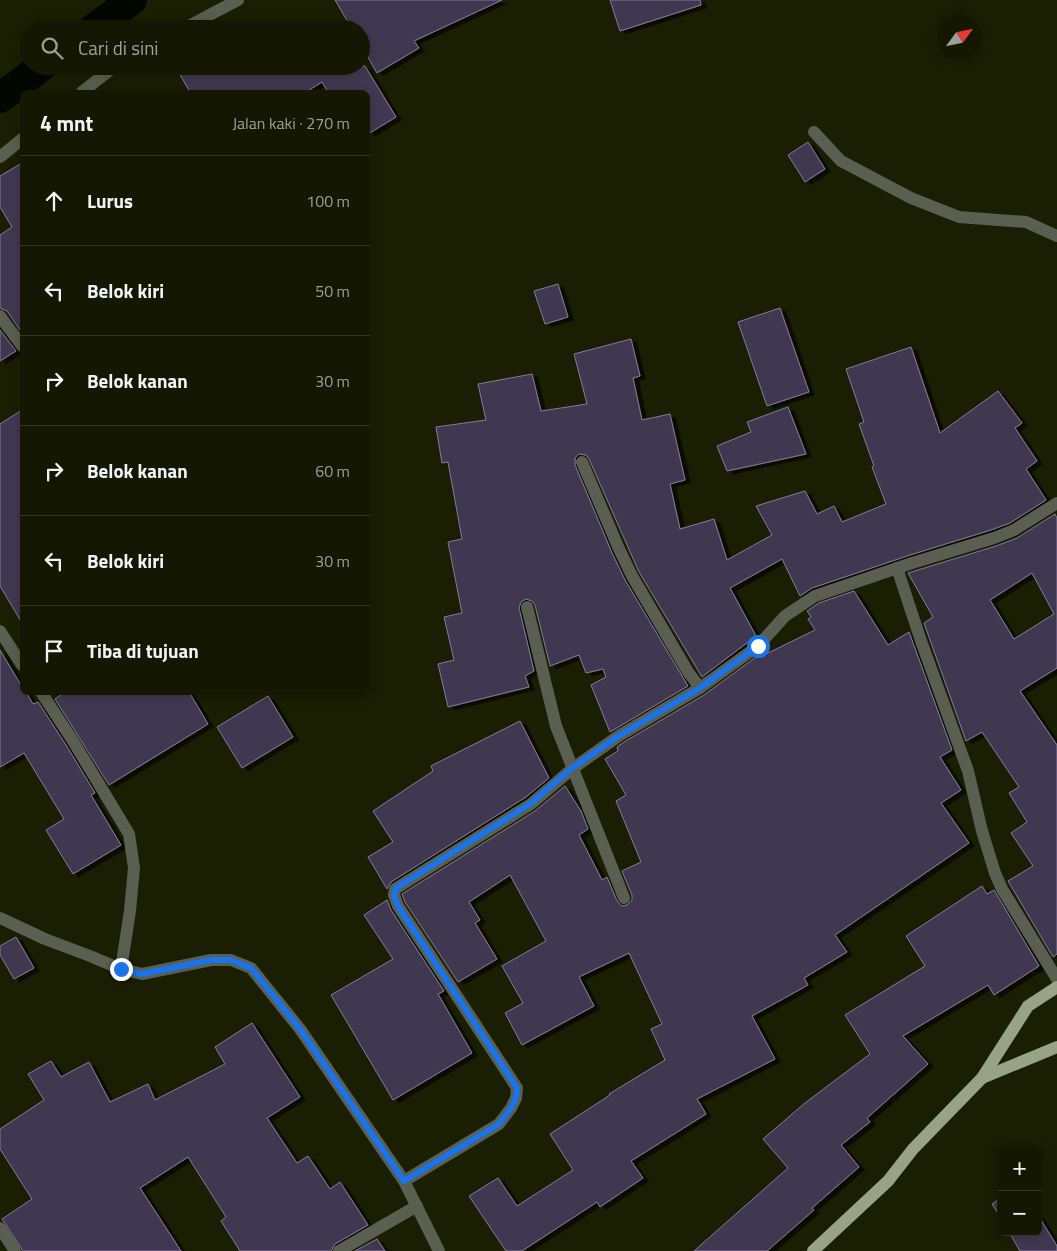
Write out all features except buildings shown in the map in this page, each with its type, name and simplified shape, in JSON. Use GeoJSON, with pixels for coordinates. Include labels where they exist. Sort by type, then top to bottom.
{"type":"FeatureCollection","features":[{"type":"Feature","properties":{"kind":"main road"},"geometry":{"type":"LineString","coordinates":[[813,1251],[888,1182],[913,1149],[982,1078],[1028,1006],[1057,987]]}},
{"type":"Feature","properties":{"kind":"main road"},"geometry":{"type":"LineString","coordinates":[[982,1078],[1057,1047]]}},
{"type":"Feature","properties":{"kind":"street"},"geometry":{"type":"LineString","coordinates":[[200,20],[238,0]]}},
{"type":"Feature","properties":{"kind":"street"},"geometry":{"type":"LineString","coordinates":[[85,90],[104,75]]}},
{"type":"Feature","properties":{"kind":"street"},"geometry":{"type":"LineString","coordinates":[[814,132],[841,161],[911,198],[959,218],[1026,222],[1057,236]]}},
{"type":"Feature","properties":{"kind":"street"},"geometry":{"type":"LineString","coordinates":[[0,157],[20,141]]}},
{"type":"Feature","properties":{"kind":"street"},"geometry":{"type":"LineString","coordinates":[[0,316],[20,343]]}},
{"type":"Feature","properties":{"kind":"street"},"geometry":{"type":"LineString","coordinates":[[582,462],[632,576],[688,672],[700,688]]}},
{"type":"Feature","properties":{"kind":"street"},"geometry":{"type":"LineString","coordinates":[[404,1181],[499,1124],[516,1098],[517,1088],[398,906],[394,896],[396,888],[530,804],[572,768],[620,735],[700,688],[758,646],[785,616],[815,596],[994,538],[1014,530],[1057,503]]}},
{"type":"Feature","properties":{"kind":"street"},"geometry":{"type":"LineString","coordinates":[[898,568],[920,641],[968,770],[982,831],[995,873],[1002,889],[1057,979]]}},
{"type":"Feature","properties":{"kind":"street"},"geometry":{"type":"LineString","coordinates":[[527,607],[556,726],[624,898]]}},
{"type":"Feature","properties":{"kind":"street"},"geometry":{"type":"LineString","coordinates":[[0,631],[20,662]]}},
{"type":"Feature","properties":{"kind":"street"},"geometry":{"type":"LineString","coordinates":[[43,695],[129,834],[134,868],[121,969]]}},
{"type":"Feature","properties":{"kind":"street"},"geometry":{"type":"LineString","coordinates":[[0,918],[45,939],[121,969],[142,974],[211,960],[231,960],[251,968],[300,1029],[404,1181],[439,1251]]}},
{"type":"Feature","properties":{"kind":"street"},"geometry":{"type":"LineString","coordinates":[[339,1251],[417,1206]]}},
{"type":"Feature","properties":{"kind":"street"},"geometry":{"type":"LineString","coordinates":[[0,1228],[15,1251]]}},
{"type":"Feature","properties":{"kind":"waterway"},"geometry":{"type":"LineString","coordinates":[[105,20],[132,0]]}},
{"type":"Feature","properties":{"kind":"waterway"},"geometry":{"type":"LineString","coordinates":[[0,98],[30,75]]}},
{"type":"Feature","properties":{"kind":"route"},"geometry":{"type":"LineString","coordinates":[[121,969],[142,974],[211,960],[231,960],[251,968],[300,1029],[404,1181],[499,1124],[516,1098],[517,1088],[398,906],[394,896],[396,888],[530,804],[572,768],[620,735],[700,688],[758,646]]}}]}
